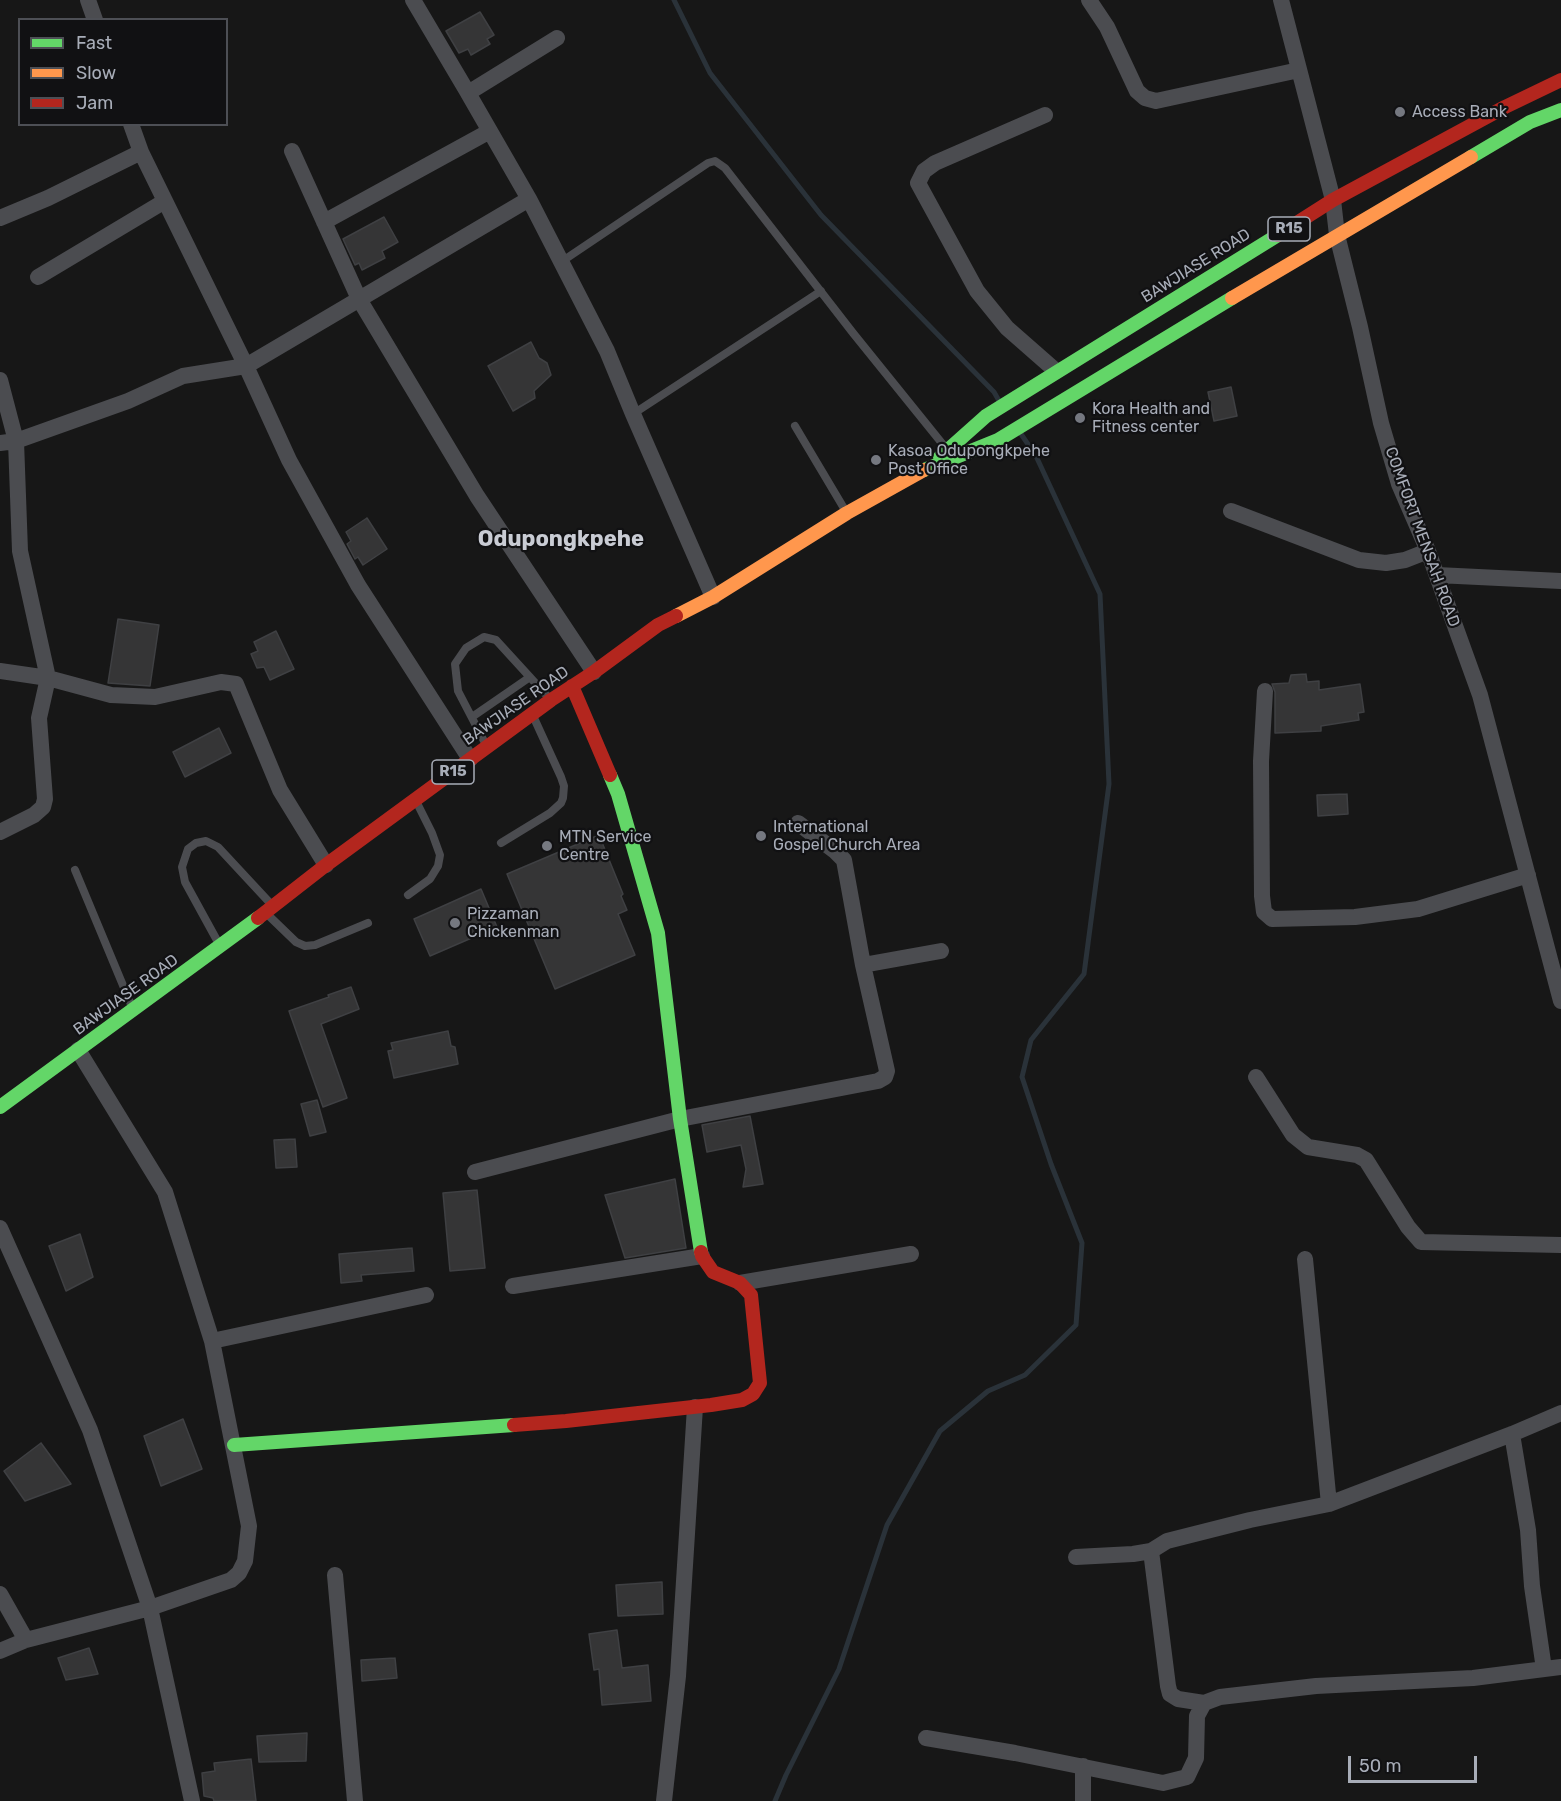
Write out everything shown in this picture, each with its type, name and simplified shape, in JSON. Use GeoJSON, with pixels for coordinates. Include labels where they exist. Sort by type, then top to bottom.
{"type":"FeatureCollection","features":[{"type":"Feature","properties":{"kind":"main road","name":"BAWJIASE ROAD"},"geometry":{"type":"LineString","coordinates":[[926,469],[986,416],[1333,200],[1505,106],[1561,80]]}},
{"type":"Feature","properties":{"kind":"main road","name":"BAWJIASE ROAD"},"geometry":{"type":"LineString","coordinates":[[0,1107],[133,1011],[551,699],[594,672],[658,625],[712,597],[847,513],[926,469],[999,440],[1337,235],[1530,122],[1561,110]]}},
{"type":"Feature","properties":{"kind":"main road"},"geometry":{"type":"LineString","coordinates":[[234,1445],[566,1421],[695,1407],[742,1400],[753,1394],[760,1383],[751,1295],[740,1282],[713,1272],[702,1256],[680,1119],[658,933],[618,794],[572,686]]}},
{"type":"Feature","properties":{"kind":"street"},"geometry":{"type":"LineString","coordinates":[[88,0],[94,18]]}},
{"type":"Feature","properties":{"kind":"street"},"geometry":{"type":"LineString","coordinates":[[413,0],[529,199],[607,351],[712,597]]}},
{"type":"Feature","properties":{"kind":"street"},"geometry":{"type":"LineString","coordinates":[[1089,0],[1107,27],[1137,91],[1145,98],[1156,101],[1299,70]]}},
{"type":"Feature","properties":{"kind":"street","name":"COMFORT MENSAH ROAD"},"geometry":{"type":"LineString","coordinates":[[1281,0],[1333,200],[1337,235],[1381,423],[1399,484],[1428,551],[1480,695],[1561,1001]]}},
{"type":"Feature","properties":{"kind":"street"},"geometry":{"type":"LineString","coordinates":[[468,93],[557,38]]}},
{"type":"Feature","properties":{"kind":"street"},"geometry":{"type":"LineString","coordinates":[[1045,115],[935,163],[924,171],[918,183],[977,291],[1007,328],[1056,371]]}},
{"type":"Feature","properties":{"kind":"street"},"geometry":{"type":"LineString","coordinates":[[133,126],[141,152],[246,366],[289,460],[358,585],[470,759]]}},
{"type":"Feature","properties":{"kind":"street"},"geometry":{"type":"LineString","coordinates":[[324,222],[490,131]]}},
{"type":"Feature","properties":{"kind":"street"},"geometry":{"type":"LineString","coordinates":[[0,218],[48,198],[141,152]]}},
{"type":"Feature","properties":{"kind":"street"},"geometry":{"type":"LineString","coordinates":[[292,152],[359,299],[477,496],[594,672]]}},
{"type":"Feature","properties":{"kind":"street"},"geometry":{"type":"LineString","coordinates":[[8,442],[128,401],[183,376],[246,366],[529,199]]}},
{"type":"Feature","properties":{"kind":"street"},"geometry":{"type":"LineString","coordinates":[[38,277],[165,201]]}},
{"type":"Feature","properties":{"kind":"street"},"geometry":{"type":"LineString","coordinates":[[0,380],[20,551],[48,678],[39,718],[45,799],[43,807],[34,815],[0,832]]}},
{"type":"Feature","properties":{"kind":"street"},"geometry":{"type":"LineString","coordinates":[[1231,511],[1359,560],[1386,563],[1405,560],[1428,551]]}},
{"type":"Feature","properties":{"kind":"street"},"geometry":{"type":"LineString","coordinates":[[1437,575],[1561,581]]}},
{"type":"Feature","properties":{"kind":"street"},"geometry":{"type":"LineString","coordinates":[[0,671],[48,678],[111,696],[155,697],[221,682],[236,684],[280,790],[326,865]]}},
{"type":"Feature","properties":{"kind":"street"},"geometry":{"type":"LineString","coordinates":[[1265,691],[1262,761],[1262,896],[1264,912],[1272,919],[1355,917],[1418,909],[1528,875]]}},
{"type":"Feature","properties":{"kind":"street"},"geometry":{"type":"LineString","coordinates":[[476,1172],[680,1119],[878,1082],[885,1077],[887,1071],[863,965],[844,860],[798,823]]}},
{"type":"Feature","properties":{"kind":"street"},"geometry":{"type":"LineString","coordinates":[[863,965],[941,951]]}},
{"type":"Feature","properties":{"kind":"street"},"geometry":{"type":"LineString","coordinates":[[0,1651],[26,1640],[150,1608],[231,1580],[239,1573],[245,1561],[249,1526],[212,1341],[165,1192],[78,1050]]}},
{"type":"Feature","properties":{"kind":"street"},"geometry":{"type":"LineString","coordinates":[[1256,1077],[1293,1135],[1308,1147],[1357,1155],[1366,1160],[1408,1227],[1421,1242],[1561,1245]]}},
{"type":"Feature","properties":{"kind":"street"},"geometry":{"type":"LineString","coordinates":[[0,1227],[90,1430],[150,1608],[192,1801]]}},
{"type":"Feature","properties":{"kind":"street"},"geometry":{"type":"LineString","coordinates":[[740,1282],[911,1254]]}},
{"type":"Feature","properties":{"kind":"street"},"geometry":{"type":"LineString","coordinates":[[513,1286],[702,1256]]}},
{"type":"Feature","properties":{"kind":"street"},"geometry":{"type":"LineString","coordinates":[[1305,1259],[1329,1504]]}},
{"type":"Feature","properties":{"kind":"street"},"geometry":{"type":"LineString","coordinates":[[212,1341],[426,1295]]}},
{"type":"Feature","properties":{"kind":"street"},"geometry":{"type":"LineString","coordinates":[[664,1801],[678,1676],[695,1407]]}},
{"type":"Feature","properties":{"kind":"street"},"geometry":{"type":"LineString","coordinates":[[1077,1557],[1151,1551],[1167,1541],[1250,1520],[1329,1504],[1561,1413]]}},
{"type":"Feature","properties":{"kind":"street"},"geometry":{"type":"LineString","coordinates":[[1151,1551],[1168,1686],[1170,1694],[1178,1699],[1204,1703],[1220,1697],[1316,1686],[1473,1678],[1553,1668],[1532,1586],[1528,1530],[1512,1434]]}},
{"type":"Feature","properties":{"kind":"street"},"geometry":{"type":"LineString","coordinates":[[335,1575],[355,1801]]}},
{"type":"Feature","properties":{"kind":"street"},"geometry":{"type":"LineString","coordinates":[[0,1594],[26,1640]]}},
{"type":"Feature","properties":{"kind":"street"},"geometry":{"type":"LineString","coordinates":[[926,1738],[1015,1753],[1163,1783],[1187,1777],[1196,1758],[1197,1716],[1204,1703]]}},
{"type":"Feature","properties":{"kind":"street"},"geometry":{"type":"LineString","coordinates":[[1083,1766],[1083,1801]]}},
{"type":"Feature","properties":{"kind":"lane"},"geometry":{"type":"LineString","coordinates":[[561,262],[708,163],[716,161],[725,168],[948,450]]}},
{"type":"Feature","properties":{"kind":"lane"},"geometry":{"type":"LineString","coordinates":[[633,414],[821,291]]}},
{"type":"Feature","properties":{"kind":"lane"},"geometry":{"type":"LineString","coordinates":[[795,426],[847,513]]}},
{"type":"Feature","properties":{"kind":"lane"},"geometry":{"type":"LineString","coordinates":[[487,746],[458,691],[455,664],[466,648],[484,637],[496,640],[551,699]]}},
{"type":"Feature","properties":{"kind":"lane"},"geometry":{"type":"LineString","coordinates":[[472,717],[530,677]]}},
{"type":"Feature","properties":{"kind":"lane"},"geometry":{"type":"LineString","coordinates":[[501,843],[550,813],[563,798],[564,786],[561,777],[532,714]]}},
{"type":"Feature","properties":{"kind":"lane"},"geometry":{"type":"LineString","coordinates":[[408,895],[430,879],[438,866],[440,855],[416,801]]}},
{"type":"Feature","properties":{"kind":"lane"},"geometry":{"type":"LineString","coordinates":[[220,946],[185,882],[182,867],[188,849],[196,843],[206,841],[218,847],[296,942],[305,946],[315,945],[368,923]]}},
{"type":"Feature","properties":{"kind":"lane"},"geometry":{"type":"LineString","coordinates":[[75,870],[133,1011]]}},
{"type":"Feature","properties":{"kind":"building"},"geometry":{"type":"Polygon","coordinates":[[[480,12],[494,35],[487,39],[490,44],[471,55],[468,49],[459,53],[446,31],[480,12]]]}},
{"type":"Feature","properties":{"kind":"building"},"geometry":{"type":"Polygon","coordinates":[[[384,217],[398,242],[382,251],[385,258],[362,270],[359,263],[355,265],[343,239],[384,217]]]}},
{"type":"Feature","properties":{"kind":"building"},"geometry":{"type":"Polygon","coordinates":[[[531,342],[539,358],[547,363],[551,375],[534,391],[535,398],[513,411],[488,366],[531,342]]]}},
{"type":"Feature","properties":{"kind":"building"},"geometry":{"type":"Polygon","coordinates":[[[1231,387],[1237,416],[1214,421],[1208,392],[1231,387]]]}},
{"type":"Feature","properties":{"kind":"building"},"geometry":{"type":"Polygon","coordinates":[[[367,518],[387,549],[363,565],[358,557],[355,559],[347,544],[351,541],[346,532],[367,518]]]}},
{"type":"Feature","properties":{"kind":"building"},"geometry":{"type":"Polygon","coordinates":[[[118,619],[159,625],[150,686],[108,683],[118,619]]]}},
{"type":"Feature","properties":{"kind":"building"},"geometry":{"type":"Polygon","coordinates":[[[276,631],[294,669],[270,680],[264,667],[257,668],[251,654],[258,651],[254,642],[276,631]]]}},
{"type":"Feature","properties":{"kind":"building"},"geometry":{"type":"Polygon","coordinates":[[[1306,674],[1307,682],[1319,681],[1319,690],[1360,684],[1364,712],[1358,713],[1359,720],[1321,726],[1321,731],[1275,733],[1275,692],[1272,684],[1289,683],[1291,675],[1306,674]]]}},
{"type":"Feature","properties":{"kind":"building"},"geometry":{"type":"Polygon","coordinates":[[[219,728],[231,753],[185,777],[173,752],[219,728]]]}},
{"type":"Feature","properties":{"kind":"building"},"geometry":{"type":"Polygon","coordinates":[[[1347,794],[1348,814],[1318,816],[1317,795],[1347,794]]]}},
{"type":"Feature","properties":{"kind":"building"},"geometry":{"type":"Polygon","coordinates":[[[599,835],[623,894],[621,896],[627,910],[618,914],[635,955],[555,989],[507,874],[599,835]]]}},
{"type":"Feature","properties":{"kind":"building","name":"Pizzaman Chickenman"},"geometry":{"type":"Polygon","coordinates":[[[481,889],[497,927],[430,956],[414,919],[481,889]]]}},
{"type":"Feature","properties":{"kind":"building"},"geometry":{"type":"Polygon","coordinates":[[[351,987],[359,1009],[321,1024],[347,1098],[323,1107],[289,1011],[351,987]]]}},
{"type":"Feature","properties":{"kind":"building"},"geometry":{"type":"Polygon","coordinates":[[[448,1031],[451,1046],[455,1047],[458,1064],[394,1078],[388,1051],[393,1050],[391,1043],[448,1031]]]}},
{"type":"Feature","properties":{"kind":"building"},"geometry":{"type":"Polygon","coordinates":[[[317,1100],[326,1132],[310,1136],[301,1104],[317,1100]]]}},
{"type":"Feature","properties":{"kind":"building"},"geometry":{"type":"Polygon","coordinates":[[[750,1116],[763,1184],[743,1187],[746,1169],[741,1145],[707,1152],[702,1125],[750,1116]]]}},
{"type":"Feature","properties":{"kind":"building"},"geometry":{"type":"Polygon","coordinates":[[[295,1139],[297,1167],[276,1168],[274,1140],[295,1139]]]}},
{"type":"Feature","properties":{"kind":"building"},"geometry":{"type":"Polygon","coordinates":[[[675,1179],[686,1248],[625,1258],[605,1195],[675,1179]]]}},
{"type":"Feature","properties":{"kind":"building"},"geometry":{"type":"Polygon","coordinates":[[[477,1190],[485,1268],[450,1271],[443,1193],[477,1190]]]}},
{"type":"Feature","properties":{"kind":"building"},"geometry":{"type":"Polygon","coordinates":[[[80,1234],[93,1277],[66,1291],[49,1246],[80,1234]]]}},
{"type":"Feature","properties":{"kind":"building"},"geometry":{"type":"Polygon","coordinates":[[[412,1248],[414,1271],[361,1275],[362,1281],[341,1283],[339,1254],[412,1248]]]}},
{"type":"Feature","properties":{"kind":"building"},"geometry":{"type":"Polygon","coordinates":[[[183,1419],[202,1469],[161,1486],[144,1436],[183,1419]]]}},
{"type":"Feature","properties":{"kind":"building"},"geometry":{"type":"Polygon","coordinates":[[[41,1443],[71,1484],[25,1501],[4,1471],[41,1443]]]}},
{"type":"Feature","properties":{"kind":"building"},"geometry":{"type":"Polygon","coordinates":[[[662,1582],[663,1614],[618,1616],[616,1585],[662,1582]]]}},
{"type":"Feature","properties":{"kind":"building"},"geometry":{"type":"Polygon","coordinates":[[[617,1630],[622,1668],[648,1665],[651,1701],[602,1705],[599,1669],[594,1670],[589,1634],[617,1630]]]}},
{"type":"Feature","properties":{"kind":"building"},"geometry":{"type":"Polygon","coordinates":[[[89,1648],[98,1674],[66,1680],[58,1658],[89,1648]]]}},
{"type":"Feature","properties":{"kind":"building"},"geometry":{"type":"Polygon","coordinates":[[[395,1658],[397,1678],[362,1681],[361,1660],[395,1658]]]}},
{"type":"Feature","properties":{"kind":"building"},"geometry":{"type":"Polygon","coordinates":[[[307,1733],[306,1761],[259,1762],[257,1736],[307,1733]]]}},
{"type":"Feature","properties":{"kind":"building"},"geometry":{"type":"Polygon","coordinates":[[[251,1759],[256,1801],[214,1801],[213,1798],[204,1796],[202,1773],[215,1771],[214,1763],[251,1759]]]}},
{"type":"Feature","properties":{"kind":"waterway"},"geometry":{"type":"LineString","coordinates":[[674,0],[710,73],[821,215],[994,392],[998,399]]}},
{"type":"Feature","properties":{"kind":"waterway"},"geometry":{"type":"LineString","coordinates":[[775,1801],[839,1669],[887,1525],[940,1431],[988,1391],[1025,1375],[1076,1325],[1082,1243],[1051,1164],[1022,1077],[1031,1040],[1084,974],[1109,784],[1100,594],[1036,456],[1021,434]]}},
{"type":"Feature","properties":{"kind":"traffic: fast"},"geometry":{"type":"LineString","coordinates":[[1471,157],[1530,122],[1561,110]]}},
{"type":"Feature","properties":{"kind":"traffic: fast"},"geometry":{"type":"LineString","coordinates":[[940,457],[986,416],[1278,235]]}},
{"type":"Feature","properties":{"kind":"traffic: fast"},"geometry":{"type":"LineString","coordinates":[[924,470],[998,440],[1232,298]]}},
{"type":"Feature","properties":{"kind":"traffic: fast"},"geometry":{"type":"LineString","coordinates":[[610,775],[618,794],[658,933],[680,1119],[701,1252]]}},
{"type":"Feature","properties":{"kind":"traffic: fast"},"geometry":{"type":"LineString","coordinates":[[0,1107],[258,918]]}},
{"type":"Feature","properties":{"kind":"traffic: fast"},"geometry":{"type":"LineString","coordinates":[[234,1445],[514,1425]]}},
{"type":"Feature","properties":{"kind":"traffic: slow"},"geometry":{"type":"LineString","coordinates":[[1232,298],[1471,157]]}},
{"type":"Feature","properties":{"kind":"traffic: slow"},"geometry":{"type":"LineString","coordinates":[[676,616],[713,597],[847,513],[924,470]]}},
{"type":"Feature","properties":{"kind":"traffic: jam"},"geometry":{"type":"LineString","coordinates":[[1278,235],[1333,200],[1505,107],[1561,80]]}},
{"type":"Feature","properties":{"kind":"traffic: jam"},"geometry":{"type":"LineString","coordinates":[[258,918],[326,865],[551,700],[658,625],[676,616]]}},
{"type":"Feature","properties":{"kind":"traffic: jam"},"geometry":{"type":"LineString","coordinates":[[572,686],[610,775]]}},
{"type":"Feature","properties":{"kind":"traffic: jam"},"geometry":{"type":"LineString","coordinates":[[514,1425],[711,1405],[742,1400],[753,1394],[760,1383],[751,1295],[740,1283],[713,1272],[701,1252]]}},
{"type":"Feature","properties":{"kind":"place","name":"Access Bank"},"geometry":{"type":"Point","coordinates":[1400,112]}},
{"type":"Feature","properties":{"kind":"place","name":"Kora Health and Fitness center"},"geometry":{"type":"Point","coordinates":[1080,418]}},
{"type":"Feature","properties":{"kind":"place","name":"Kasoa Odupongkpehe Post Office"},"geometry":{"type":"Point","coordinates":[876,460]}},
{"type":"Feature","properties":{"kind":"place","name":"International Gospel Church Area"},"geometry":{"type":"Point","coordinates":[761,836]}},
{"type":"Feature","properties":{"kind":"place","name":"MTN Service Centre"},"geometry":{"type":"Point","coordinates":[547,846]}},
{"type":"Feature","properties":{"kind":"place","name":"Pizzaman Chickenman"},"geometry":{"type":"Point","coordinates":[455,923]}},
{"type":"Feature","properties":{"kind":"district","name":"Odupongkpehe"},"geometry":{"type":"Point","coordinates":[561,540]}}]}
